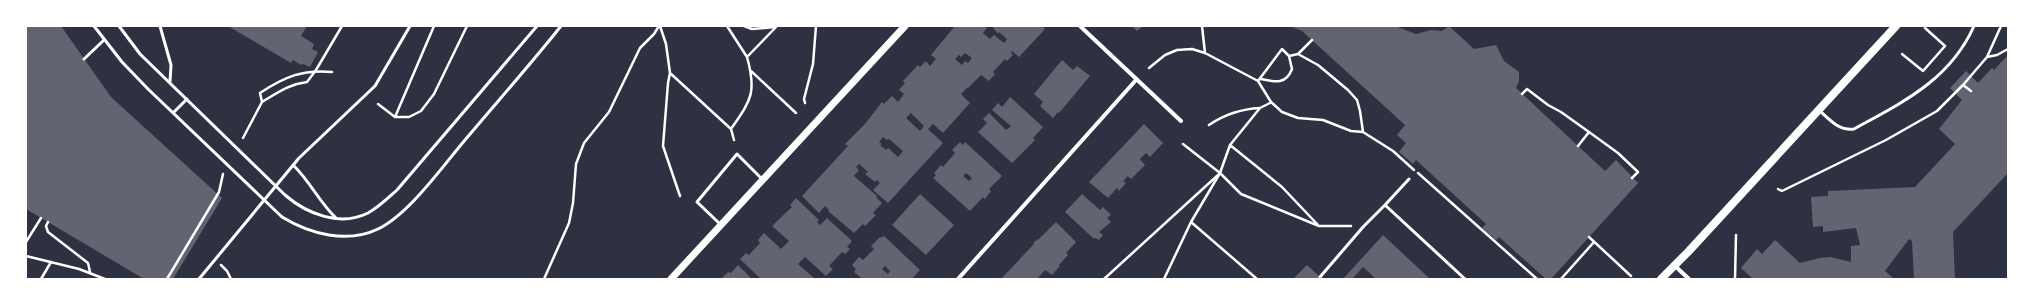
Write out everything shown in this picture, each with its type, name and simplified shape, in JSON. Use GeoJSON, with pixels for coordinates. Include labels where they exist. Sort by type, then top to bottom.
{"type":"FeatureCollection","features":[{"type":"Feature","properties":{"kind":"main road"},"geometry":{"type":"LineString","coordinates":[[1662,279],[1896,26]]}},
{"type":"Feature","properties":{"kind":"street"},"geometry":{"type":"LineString","coordinates":[[671,279],[720,224],[905,26]]}},
{"type":"Feature","properties":{"kind":"street"},"geometry":{"type":"LineString","coordinates":[[1080,26],[1181,121]]}},
{"type":"Feature","properties":{"kind":"street"},"geometry":{"type":"LineString","coordinates":[[961,278],[1136,80]]}},
{"type":"Feature","properties":{"kind":"street"},"geometry":{"type":"LineString","coordinates":[[1675,266],[1689,279]]}},
{"type":"Feature","properties":{"kind":"lane"},"geometry":{"type":"LineString","coordinates":[[94,26],[104,40],[143,83],[263,201],[288,221],[315,232],[352,236],[378,229],[401,213],[427,185],[561,26]]}},
{"type":"Feature","properties":{"kind":"lane"},"geometry":{"type":"LineString","coordinates":[[119,26],[140,54],[275,187],[294,203],[312,213],[336,218],[358,216],[368,213],[384,202],[397,190],[536,26]]}},
{"type":"Feature","properties":{"kind":"lane"},"geometry":{"type":"LineString","coordinates":[[160,26],[171,65],[170,82]]}},
{"type":"Feature","properties":{"kind":"lane"},"geometry":{"type":"LineString","coordinates":[[199,279],[293,165],[375,86],[410,26]]}},
{"type":"Feature","properties":{"kind":"lane"},"geometry":{"type":"LineString","coordinates":[[1818,109],[1836,125],[1846,130],[1854,129],[1921,91],[1945,69],[1962,47],[1974,26]]}},
{"type":"Feature","properties":{"kind":"lane"},"geometry":{"type":"LineString","coordinates":[[84,59],[104,40]]}},
{"type":"Feature","properties":{"kind":"lane"},"geometry":{"type":"LineString","coordinates":[[174,112],[187,99]]}},
{"type":"Feature","properties":{"kind":"lane"},"geometry":{"type":"LineString","coordinates":[[720,224],[697,202],[737,154],[762,179]]}},
{"type":"Feature","properties":{"kind":"lane"},"geometry":{"type":"LineString","coordinates":[[293,165],[301,173],[321,203],[336,218]]}},
{"type":"Feature","properties":{"kind":"lane"},"geometry":{"type":"LineString","coordinates":[[1320,277],[1363,226],[1385,205],[1408,179]]}},
{"type":"Feature","properties":{"kind":"lane"},"geometry":{"type":"LineString","coordinates":[[1385,205],[1465,279]]}},
{"type":"Feature","properties":{"kind":"path"},"geometry":{"type":"LineString","coordinates":[[243,138],[262,102],[274,93],[290,86],[307,82],[316,70],[342,26]]}},
{"type":"Feature","properties":{"kind":"path"},"geometry":{"type":"LineString","coordinates":[[395,117],[434,26]]}},
{"type":"Feature","properties":{"kind":"path"},"geometry":{"type":"LineString","coordinates":[[378,104],[395,117],[410,117],[416,115],[430,100],[467,26]]}},
{"type":"Feature","properties":{"kind":"path"},"geometry":{"type":"LineString","coordinates":[[660,26],[666,44],[670,73],[663,146],[680,196]]}},
{"type":"Feature","properties":{"kind":"path"},"geometry":{"type":"LineString","coordinates":[[544,279],[569,223],[574,203],[576,164],[584,144],[609,112],[640,48],[660,26]]}},
{"type":"Feature","properties":{"kind":"path"},"geometry":{"type":"LineString","coordinates":[[728,26],[747,58],[750,70],[752,93],[731,129]]}},
{"type":"Feature","properties":{"kind":"path"},"geometry":{"type":"LineString","coordinates":[[744,26],[752,29],[768,29],[777,26]]}},
{"type":"Feature","properties":{"kind":"path"},"geometry":{"type":"LineString","coordinates":[[747,58],[777,26]]}},
{"type":"Feature","properties":{"kind":"path"},"geometry":{"type":"LineString","coordinates":[[805,103],[804,99],[813,64],[816,26]]}},
{"type":"Feature","properties":{"kind":"path"},"geometry":{"type":"LineString","coordinates":[[1202,26],[1205,53]]}},
{"type":"Feature","properties":{"kind":"path"},"geometry":{"type":"LineString","coordinates":[[1778,189],[1782,191],[1886,140],[1937,111],[1963,85],[1987,57],[2001,26]]}},
{"type":"Feature","properties":{"kind":"path"},"geometry":{"type":"LineString","coordinates":[[1902,54],[1923,71],[1934,60],[1945,46],[1925,28]]}},
{"type":"Feature","properties":{"kind":"path"},"geometry":{"type":"LineString","coordinates":[[1289,56],[1298,54],[1312,40]]}},
{"type":"Feature","properties":{"kind":"path"},"geometry":{"type":"LineString","coordinates":[[1149,68],[1164,55],[1177,50],[1192,49],[1205,53],[1259,80],[1278,82],[1287,78],[1292,69],[1289,56],[1282,49],[1259,80]]}},
{"type":"Feature","properties":{"kind":"path"},"geometry":{"type":"LineString","coordinates":[[1987,57],[1997,55],[2008,49]]}},
{"type":"Feature","properties":{"kind":"path"},"geometry":{"type":"LineString","coordinates":[[1298,54],[1318,65],[1348,90],[1357,100],[1363,132]]}},
{"type":"Feature","properties":{"kind":"path"},"geometry":{"type":"LineString","coordinates":[[262,102],[260,93],[270,86],[304,71],[316,70],[332,72]]}},
{"type":"Feature","properties":{"kind":"path"},"geometry":{"type":"LineString","coordinates":[[750,70],[796,113]]}},
{"type":"Feature","properties":{"kind":"path"},"geometry":{"type":"LineString","coordinates":[[670,73],[731,129],[734,140]]}},
{"type":"Feature","properties":{"kind":"path"},"geometry":{"type":"LineString","coordinates":[[1259,80],[1270,102],[1289,115],[1323,120],[1351,131],[1363,132],[1393,151],[1537,279]]}},
{"type":"Feature","properties":{"kind":"path"},"geometry":{"type":"LineString","coordinates":[[1963,85],[1971,91]]}},
{"type":"Feature","properties":{"kind":"path"},"geometry":{"type":"LineString","coordinates":[[1522,94],[1527,89],[1618,153],[1638,172],[1632,178]]}},
{"type":"Feature","properties":{"kind":"path"},"geometry":{"type":"LineString","coordinates":[[1164,279],[1191,222],[1220,173],[1230,145],[1260,108],[1270,102]]}},
{"type":"Feature","properties":{"kind":"path"},"geometry":{"type":"LineString","coordinates":[[1209,126],[1221,117],[1244,109],[1260,108]]}},
{"type":"Feature","properties":{"kind":"path"},"geometry":{"type":"LineString","coordinates":[[1578,146],[1589,132]]}},
{"type":"Feature","properties":{"kind":"path"},"geometry":{"type":"LineString","coordinates":[[1183,144],[1220,173],[1241,194],[1319,226],[1363,226]]}},
{"type":"Feature","properties":{"kind":"path"},"geometry":{"type":"LineString","coordinates":[[1230,145],[1282,187],[1319,226]]}},
{"type":"Feature","properties":{"kind":"path"},"geometry":{"type":"LineString","coordinates":[[1104,279],[1220,173]]}},
{"type":"Feature","properties":{"kind":"path"},"geometry":{"type":"LineString","coordinates":[[167,279],[219,192],[223,174]]}},
{"type":"Feature","properties":{"kind":"path"},"geometry":{"type":"LineString","coordinates":[[26,242],[41,218]]}},
{"type":"Feature","properties":{"kind":"path"},"geometry":{"type":"LineString","coordinates":[[48,222],[46,226],[48,232],[88,263],[90,273]]}},
{"type":"Feature","properties":{"kind":"path"},"geometry":{"type":"LineString","coordinates":[[1191,222],[1257,279]]}},
{"type":"Feature","properties":{"kind":"path"},"geometry":{"type":"LineString","coordinates":[[1735,279],[1736,236]]}},
{"type":"Feature","properties":{"kind":"path"},"geometry":{"type":"LineString","coordinates":[[1589,237],[1631,276]]}},
{"type":"Feature","properties":{"kind":"path"},"geometry":{"type":"LineString","coordinates":[[1560,279],[1594,242]]}},
{"type":"Feature","properties":{"kind":"path"},"geometry":{"type":"LineString","coordinates":[[26,256],[90,273],[105,279]]}},
{"type":"Feature","properties":{"kind":"path"},"geometry":{"type":"LineString","coordinates":[[215,260],[228,271],[231,279]]}},
{"type":"Feature","properties":{"kind":"path"},"geometry":{"type":"LineString","coordinates":[[41,279],[52,262]]}},
{"type":"Feature","properties":{"kind":"building"},"geometry":{"type":"Polygon","coordinates":[[[26,26],[61,26],[111,97],[222,198],[173,279],[144,279],[26,209],[26,26]]]}},
{"type":"Feature","properties":{"kind":"building"},"geometry":{"type":"Polygon","coordinates":[[[228,26],[307,26],[301,36],[314,44],[312,49],[318,52],[310,67],[303,64],[301,65],[293,60],[291,63],[228,26]]]}},
{"type":"Feature","properties":{"kind":"building"},"geometry":{"type":"Polygon","coordinates":[[[955,26],[985,26],[987,28],[983,33],[990,39],[994,35],[1004,43],[1007,39],[999,32],[998,34],[992,26],[1042,26],[1045,29],[1019,57],[1012,51],[1011,53],[1013,55],[1007,61],[1005,59],[993,72],[995,74],[989,81],[981,75],[961,94],[970,103],[943,133],[933,124],[928,129],[943,143],[888,203],[873,190],[880,183],[877,180],[875,182],[865,174],[868,172],[859,164],[856,167],[859,170],[854,176],[877,196],[876,197],[882,203],[873,213],[876,215],[865,226],[863,224],[854,233],[828,211],[829,210],[825,206],[819,213],[802,196],[848,146],[845,144],[865,124],[882,102],[884,104],[892,96],[898,102],[904,94],[899,90],[905,83],[903,81],[918,65],[920,67],[926,61],[930,66],[936,59],[931,55],[955,26]],[[965,53],[961,57],[959,55],[955,59],[962,65],[965,61],[968,63],[972,58],[965,53]],[[911,113],[906,118],[920,131],[924,126],[911,113]],[[883,137],[879,142],[882,144],[880,145],[886,150],[888,148],[898,157],[903,151],[889,139],[887,140],[883,137]]]}},
{"type":"Feature","properties":{"kind":"building"},"geometry":{"type":"Polygon","coordinates":[[[1132,26],[1143,26],[1137,31],[1132,26]]]}},
{"type":"Feature","properties":{"kind":"building"},"geometry":{"type":"Polygon","coordinates":[[[1289,26],[1395,26],[1416,34],[1431,30],[1442,31],[1449,26],[1474,49],[1496,45],[1504,61],[1519,72],[1519,81],[1516,88],[1605,171],[1616,160],[1638,183],[1551,279],[1546,279],[1499,237],[1496,240],[1482,228],[1486,224],[1416,160],[1413,164],[1399,152],[1406,143],[1397,135],[1405,125],[1302,31],[1289,26]]]}},
{"type":"Feature","properties":{"kind":"building"},"geometry":{"type":"Polygon","coordinates":[[[2006,57],[2008,59],[2008,173],[1953,232],[1955,279],[1914,279],[1912,241],[1909,239],[1885,271],[1894,279],[1753,279],[1741,268],[1757,249],[1762,254],[1775,240],[1800,263],[1831,257],[1851,262],[1851,246],[1860,245],[1856,228],[1823,232],[1823,226],[1813,227],[1811,197],[1828,196],[1828,191],[1915,187],[1955,144],[1939,129],[1962,100],[1950,88],[1966,71],[1978,83],[1992,68],[1994,70],[2006,57]]]}},
{"type":"Feature","properties":{"kind":"building"},"geometry":{"type":"Polygon","coordinates":[[[1062,60],[1073,70],[1077,66],[1090,76],[1053,118],[1040,106],[1043,102],[1034,94],[1062,60]]]}},
{"type":"Feature","properties":{"kind":"building"},"geometry":{"type":"Polygon","coordinates":[[[1010,97],[1043,127],[1033,138],[1035,140],[1012,163],[978,132],[987,123],[983,119],[989,113],[1006,130],[1011,126],[992,110],[998,103],[1002,107],[1010,97]]]}},
{"type":"Feature","properties":{"kind":"building"},"geometry":{"type":"Polygon","coordinates":[[[1144,124],[1163,143],[1150,157],[1146,153],[1140,159],[1145,165],[1131,179],[1128,176],[1123,181],[1126,183],[1119,191],[1117,188],[1108,198],[1089,182],[1144,124]]]}},
{"type":"Feature","properties":{"kind":"building"},"geometry":{"type":"Polygon","coordinates":[[[960,142],[963,145],[965,142],[1002,176],[989,189],[991,191],[985,199],[983,197],[970,211],[933,178],[936,175],[934,173],[941,165],[943,167],[955,153],[952,150],[960,142]],[[966,173],[963,176],[969,181],[972,178],[966,173]]]}},
{"type":"Feature","properties":{"kind":"building"},"geometry":{"type":"Polygon","coordinates":[[[920,194],[954,225],[926,255],[892,225],[920,194]]]}},
{"type":"Feature","properties":{"kind":"building"},"geometry":{"type":"Polygon","coordinates":[[[1082,194],[1100,210],[1103,207],[1111,215],[1107,218],[1111,222],[1099,232],[1103,235],[1099,240],[1094,239],[1065,212],[1082,194]]]}},
{"type":"Feature","properties":{"kind":"building"},"geometry":{"type":"Polygon","coordinates":[[[796,198],[819,220],[817,222],[820,225],[827,218],[852,241],[847,247],[850,249],[845,254],[842,252],[829,266],[833,269],[826,276],[805,257],[798,264],[815,279],[761,279],[740,259],[746,253],[749,255],[760,243],[758,240],[764,233],[781,249],[789,241],[772,226],[792,207],[790,205],[796,198]]]}},
{"type":"Feature","properties":{"kind":"building"},"geometry":{"type":"Polygon","coordinates":[[[1056,222],[1076,242],[1066,253],[1068,255],[1052,275],[1045,270],[1037,279],[1001,279],[1035,241],[1039,239],[1056,222]]]}},
{"type":"Feature","properties":{"kind":"building"},"geometry":{"type":"Polygon","coordinates":[[[1383,235],[1430,279],[1376,279],[1363,267],[1352,279],[1343,279],[1383,235]]]}},
{"type":"Feature","properties":{"kind":"building"},"geometry":{"type":"Polygon","coordinates":[[[884,236],[920,270],[912,279],[862,279],[854,272],[856,269],[852,265],[859,257],[863,260],[874,249],[871,246],[880,237],[881,238],[884,236]],[[885,266],[882,269],[888,274],[890,271],[885,266]]]}},
{"type":"Feature","properties":{"kind":"building"},"geometry":{"type":"Polygon","coordinates":[[[738,265],[752,279],[721,279],[728,272],[731,273],[738,265]]]}},
{"type":"Feature","properties":{"kind":"building"},"geometry":{"type":"Polygon","coordinates":[[[1307,265],[1322,279],[1293,279],[1307,265]]]}}]}
